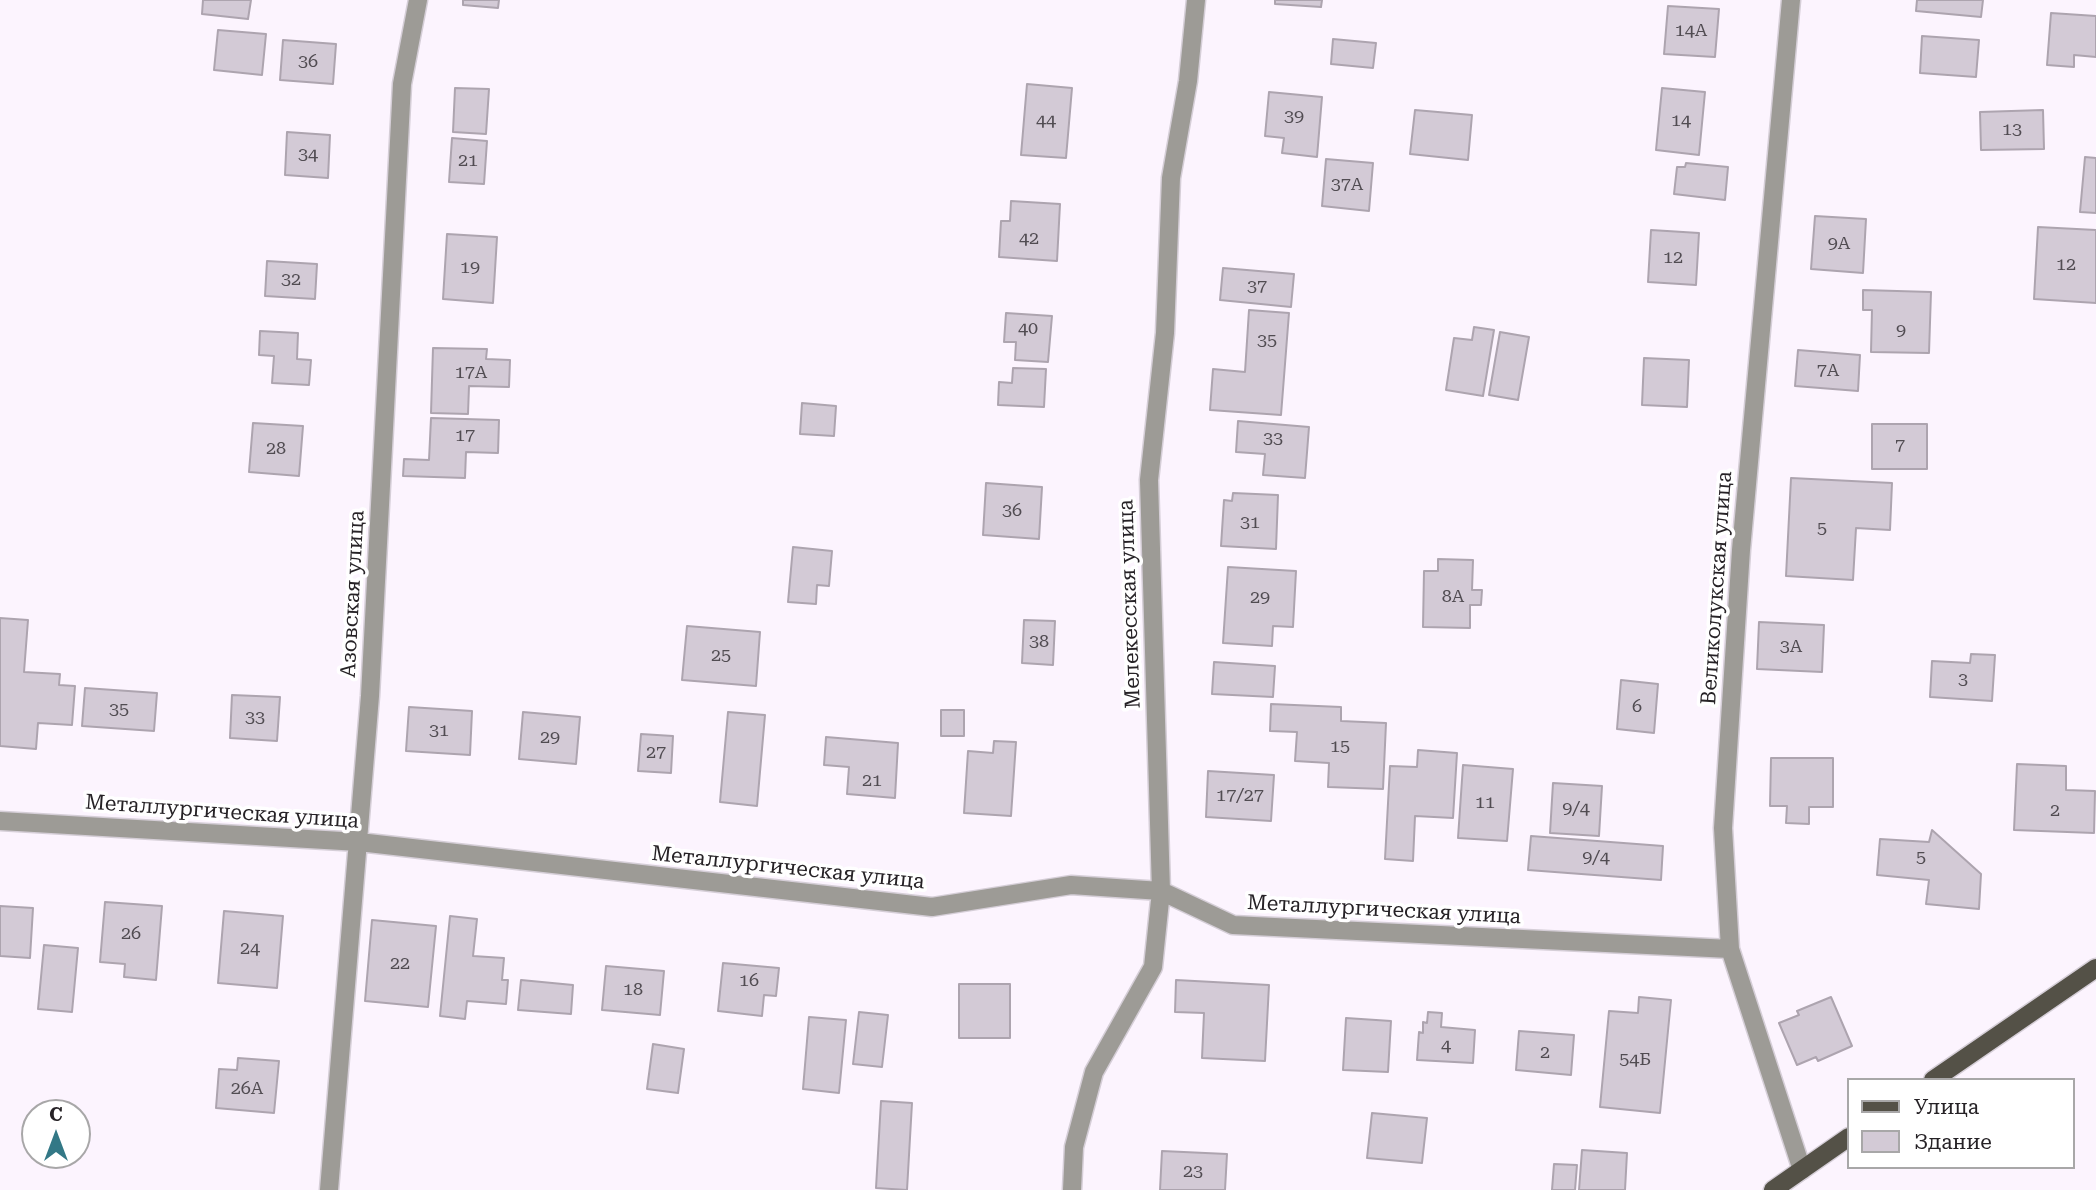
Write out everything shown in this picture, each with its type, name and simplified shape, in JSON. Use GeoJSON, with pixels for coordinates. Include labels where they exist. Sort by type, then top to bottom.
{"type":"FeatureCollection","features":[{"type":"Feature","properties":{"kind":"main road"},"geometry":{"type":"LineString","coordinates":[[1936,1078],[2096,968]]}},
{"type":"Feature","properties":{"kind":"main road"},"geometry":{"type":"LineString","coordinates":[[1773,1190],[1848,1138]]}},
{"type":"Feature","properties":{"kind":"street","name":"Азовская улица"},"geometry":{"type":"LineString","coordinates":[[329,1190],[370,696],[402,84],[418,0]]}},
{"type":"Feature","properties":{"kind":"street","name":"Мелекесская улица"},"geometry":{"type":"LineString","coordinates":[[1072,1190],[1073,1147],[1094,1072],[1153,967],[1161,891],[1149,480],[1164,333],[1171,178],[1188,81],[1196,0]]}},
{"type":"Feature","properties":{"kind":"street","name":"Великолукская улица"},"geometry":{"type":"LineString","coordinates":[[1791,0],[1741,550],[1723,814],[1730,949],[1802,1170]]}},
{"type":"Feature","properties":{"kind":"street","name":"Металлургическая улица"},"geometry":{"type":"LineString","coordinates":[[0,821],[359,842],[932,907],[1071,885],[1161,891],[1233,925],[1730,949]]}},
{"type":"Feature","properties":{"kind":"building"},"geometry":{"type":"Polygon","coordinates":[[[203,0],[251,0],[248,19],[202,14],[203,0]]]}},
{"type":"Feature","properties":{"kind":"building"},"geometry":{"type":"Polygon","coordinates":[[[463,0],[499,0],[498,8],[463,5],[463,0]]]}},
{"type":"Feature","properties":{"kind":"building"},"geometry":{"type":"Polygon","coordinates":[[[1275,0],[1322,0],[1321,7],[1275,4],[1275,0]]]}},
{"type":"Feature","properties":{"kind":"building"},"geometry":{"type":"Polygon","coordinates":[[[1917,0],[1983,0],[1981,17],[1916,11],[1917,0]]]}},
{"type":"Feature","properties":{"kind":"building"},"geometry":{"type":"Polygon","coordinates":[[[1668,6],[1719,9],[1715,57],[1664,54],[1668,6]]]}},
{"type":"Feature","properties":{"kind":"building"},"geometry":{"type":"Polygon","coordinates":[[[2051,13],[2096,16],[2096,57],[2074,55],[2074,67],[2047,65],[2051,13]]]}},
{"type":"Feature","properties":{"kind":"building"},"geometry":{"type":"Polygon","coordinates":[[[218,30],[266,34],[262,75],[214,70],[218,30]]]}},
{"type":"Feature","properties":{"kind":"building"},"geometry":{"type":"Polygon","coordinates":[[[1922,36],[1979,40],[1976,77],[1920,73],[1922,36]]]}},
{"type":"Feature","properties":{"kind":"building"},"geometry":{"type":"Polygon","coordinates":[[[1333,39],[1376,43],[1373,68],[1331,64],[1333,39]]]}},
{"type":"Feature","properties":{"kind":"building"},"geometry":{"type":"Polygon","coordinates":[[[283,40],[336,44],[333,84],[280,80],[283,40]]]}},
{"type":"Feature","properties":{"kind":"building"},"geometry":{"type":"Polygon","coordinates":[[[1027,84],[1072,88],[1066,158],[1021,155],[1027,84]]]}},
{"type":"Feature","properties":{"kind":"building"},"geometry":{"type":"Polygon","coordinates":[[[455,88],[489,89],[486,134],[453,132],[455,88]]]}},
{"type":"Feature","properties":{"kind":"building"},"geometry":{"type":"Polygon","coordinates":[[[1662,88],[1705,92],[1699,155],[1656,150],[1662,88]]]}},
{"type":"Feature","properties":{"kind":"building"},"geometry":{"type":"Polygon","coordinates":[[[1269,92],[1322,97],[1317,157],[1282,153],[1284,138],[1265,136],[1269,92]]]}},
{"type":"Feature","properties":{"kind":"building"},"geometry":{"type":"Polygon","coordinates":[[[1415,110],[1472,115],[1468,160],[1410,154],[1415,110]]]}},
{"type":"Feature","properties":{"kind":"building"},"geometry":{"type":"Polygon","coordinates":[[[2043,110],[2044,149],[1981,150],[1980,112],[2043,110]]]}},
{"type":"Feature","properties":{"kind":"building"},"geometry":{"type":"Polygon","coordinates":[[[287,132],[330,135],[328,178],[285,175],[287,132]]]}},
{"type":"Feature","properties":{"kind":"building"},"geometry":{"type":"Polygon","coordinates":[[[452,138],[487,141],[484,184],[449,182],[452,138]]]}},
{"type":"Feature","properties":{"kind":"building"},"geometry":{"type":"Polygon","coordinates":[[[2085,157],[2096,158],[2096,213],[2080,212],[2085,157]]]}},
{"type":"Feature","properties":{"kind":"building"},"geometry":{"type":"Polygon","coordinates":[[[1326,159],[1373,163],[1369,211],[1322,206],[1326,159]]]}},
{"type":"Feature","properties":{"kind":"building"},"geometry":{"type":"Polygon","coordinates":[[[1686,163],[1728,167],[1725,200],[1674,194],[1677,167],[1685,167],[1686,163]]]}},
{"type":"Feature","properties":{"kind":"building"},"geometry":{"type":"Polygon","coordinates":[[[1011,201],[1060,204],[1057,261],[999,257],[1001,221],[1010,221],[1011,201]]]}},
{"type":"Feature","properties":{"kind":"building"},"geometry":{"type":"Polygon","coordinates":[[[1815,216],[1866,219],[1863,273],[1811,269],[1815,216]]]}},
{"type":"Feature","properties":{"kind":"building"},"geometry":{"type":"Polygon","coordinates":[[[2038,227],[2096,230],[2096,303],[2034,299],[2038,227]]]}},
{"type":"Feature","properties":{"kind":"building"},"geometry":{"type":"Polygon","coordinates":[[[1651,230],[1699,233],[1696,285],[1648,282],[1651,230]]]}},
{"type":"Feature","properties":{"kind":"building"},"geometry":{"type":"Polygon","coordinates":[[[447,234],[497,237],[493,303],[443,299],[447,234]]]}},
{"type":"Feature","properties":{"kind":"building"},"geometry":{"type":"Polygon","coordinates":[[[267,261],[317,264],[315,299],[265,296],[267,261]]]}},
{"type":"Feature","properties":{"kind":"building"},"geometry":{"type":"Polygon","coordinates":[[[1223,268],[1294,274],[1291,307],[1220,300],[1223,268]]]}},
{"type":"Feature","properties":{"kind":"building"},"geometry":{"type":"Polygon","coordinates":[[[1863,290],[1931,292],[1929,353],[1871,352],[1872,310],[1863,310],[1863,290]]]}},
{"type":"Feature","properties":{"kind":"building"},"geometry":{"type":"Polygon","coordinates":[[[1249,310],[1289,313],[1281,415],[1210,410],[1213,369],[1245,372],[1249,310]]]}},
{"type":"Feature","properties":{"kind":"building"},"geometry":{"type":"Polygon","coordinates":[[[1006,313],[1052,316],[1048,362],[1015,360],[1016,342],[1004,342],[1006,313]]]}},
{"type":"Feature","properties":{"kind":"building"},"geometry":{"type":"Polygon","coordinates":[[[1474,327],[1494,330],[1483,396],[1446,390],[1454,338],[1472,340],[1474,327]]]}},
{"type":"Feature","properties":{"kind":"building"},"geometry":{"type":"Polygon","coordinates":[[[260,331],[298,333],[297,359],[311,360],[309,385],[272,383],[274,356],[259,355],[260,331]]]}},
{"type":"Feature","properties":{"kind":"building"},"geometry":{"type":"Polygon","coordinates":[[[1500,332],[1529,337],[1518,400],[1489,395],[1500,332]]]}},
{"type":"Feature","properties":{"kind":"building"},"geometry":{"type":"Polygon","coordinates":[[[433,348],[487,349],[486,359],[510,360],[509,387],[469,386],[468,414],[431,413],[433,348]]]}},
{"type":"Feature","properties":{"kind":"building"},"geometry":{"type":"Polygon","coordinates":[[[1798,350],[1860,355],[1858,391],[1795,386],[1798,350]]]}},
{"type":"Feature","properties":{"kind":"building"},"geometry":{"type":"Polygon","coordinates":[[[1644,358],[1689,360],[1687,407],[1642,405],[1644,358]]]}},
{"type":"Feature","properties":{"kind":"building"},"geometry":{"type":"Polygon","coordinates":[[[1013,368],[1046,369],[1044,407],[998,405],[999,382],[1012,383],[1013,368]]]}},
{"type":"Feature","properties":{"kind":"building"},"geometry":{"type":"Polygon","coordinates":[[[802,403],[836,406],[834,436],[800,434],[802,403]]]}},
{"type":"Feature","properties":{"kind":"building"},"geometry":{"type":"Polygon","coordinates":[[[431,418],[499,420],[498,453],[466,452],[465,478],[403,476],[404,459],[429,460],[431,418]]]}},
{"type":"Feature","properties":{"kind":"building"},"geometry":{"type":"Polygon","coordinates":[[[1238,421],[1309,427],[1305,478],[1263,475],[1265,454],[1236,452],[1238,421]]]}},
{"type":"Feature","properties":{"kind":"building"},"geometry":{"type":"Polygon","coordinates":[[[253,423],[303,426],[299,476],[249,472],[253,423]]]}},
{"type":"Feature","properties":{"kind":"building"},"geometry":{"type":"Polygon","coordinates":[[[1872,424],[1927,424],[1927,469],[1872,469],[1872,424]]]}},
{"type":"Feature","properties":{"kind":"building"},"geometry":{"type":"Polygon","coordinates":[[[1791,478],[1892,483],[1890,530],[1856,528],[1853,580],[1786,576],[1791,478]]]}},
{"type":"Feature","properties":{"kind":"building"},"geometry":{"type":"Polygon","coordinates":[[[986,483],[1042,487],[1039,539],[983,535],[986,483]]]}},
{"type":"Feature","properties":{"kind":"building"},"geometry":{"type":"Polygon","coordinates":[[[1233,493],[1278,495],[1276,549],[1221,546],[1224,500],[1232,501],[1233,493]]]}},
{"type":"Feature","properties":{"kind":"building"},"geometry":{"type":"Polygon","coordinates":[[[793,547],[832,551],[829,586],[817,585],[816,604],[788,602],[793,547]]]}},
{"type":"Feature","properties":{"kind":"building"},"geometry":{"type":"Polygon","coordinates":[[[1438,559],[1473,560],[1472,590],[1482,590],[1481,605],[1470,605],[1470,628],[1423,627],[1424,571],[1438,571],[1438,559]]]}},
{"type":"Feature","properties":{"kind":"building"},"geometry":{"type":"Polygon","coordinates":[[[1228,567],[1296,571],[1293,627],[1273,626],[1272,646],[1223,643],[1228,567]]]}},
{"type":"Feature","properties":{"kind":"building"},"geometry":{"type":"Polygon","coordinates":[[[0,618],[28,620],[24,672],[60,674],[59,685],[75,686],[72,725],[38,723],[36,749],[0,746],[0,618]]]}},
{"type":"Feature","properties":{"kind":"building"},"geometry":{"type":"Polygon","coordinates":[[[1024,620],[1055,621],[1053,665],[1022,663],[1024,620]]]}},
{"type":"Feature","properties":{"kind":"building"},"geometry":{"type":"Polygon","coordinates":[[[1759,622],[1824,625],[1822,672],[1757,669],[1759,622]]]}},
{"type":"Feature","properties":{"kind":"building"},"geometry":{"type":"Polygon","coordinates":[[[687,626],[760,632],[756,686],[682,680],[687,626]]]}},
{"type":"Feature","properties":{"kind":"building"},"geometry":{"type":"Polygon","coordinates":[[[1971,654],[1995,655],[1992,701],[1930,697],[1932,661],[1970,663],[1971,654]]]}},
{"type":"Feature","properties":{"kind":"building"},"geometry":{"type":"Polygon","coordinates":[[[1214,662],[1275,666],[1273,697],[1212,694],[1214,662]]]}},
{"type":"Feature","properties":{"kind":"building"},"geometry":{"type":"Polygon","coordinates":[[[1621,680],[1658,684],[1654,733],[1617,729],[1621,680]]]}},
{"type":"Feature","properties":{"kind":"building"},"geometry":{"type":"Polygon","coordinates":[[[85,688],[157,693],[154,731],[82,726],[85,688]]]}},
{"type":"Feature","properties":{"kind":"building"},"geometry":{"type":"Polygon","coordinates":[[[232,695],[280,697],[277,741],[230,738],[232,695]]]}},
{"type":"Feature","properties":{"kind":"building"},"geometry":{"type":"Polygon","coordinates":[[[1271,704],[1341,707],[1341,721],[1386,723],[1383,789],[1328,787],[1329,763],[1295,761],[1297,732],[1270,731],[1271,704]]]}},
{"type":"Feature","properties":{"kind":"building"},"geometry":{"type":"Polygon","coordinates":[[[409,707],[472,711],[470,755],[406,751],[409,707]]]}},
{"type":"Feature","properties":{"kind":"building"},"geometry":{"type":"Polygon","coordinates":[[[941,710],[964,710],[964,736],[941,736],[941,710]]]}},
{"type":"Feature","properties":{"kind":"building"},"geometry":{"type":"Polygon","coordinates":[[[523,712],[580,717],[576,764],[519,759],[523,712]]]}},
{"type":"Feature","properties":{"kind":"building"},"geometry":{"type":"Polygon","coordinates":[[[728,712],[765,715],[757,806],[720,802],[728,712]]]}},
{"type":"Feature","properties":{"kind":"building"},"geometry":{"type":"Polygon","coordinates":[[[641,734],[673,736],[671,773],[638,771],[641,734]]]}},
{"type":"Feature","properties":{"kind":"building"},"geometry":{"type":"Polygon","coordinates":[[[826,737],[898,743],[895,798],[847,794],[849,767],[824,765],[826,737]]]}},
{"type":"Feature","properties":{"kind":"building"},"geometry":{"type":"Polygon","coordinates":[[[994,741],[1016,742],[1011,816],[964,813],[968,751],[993,753],[994,741]]]}},
{"type":"Feature","properties":{"kind":"building"},"geometry":{"type":"Polygon","coordinates":[[[1418,750],[1457,753],[1453,818],[1415,816],[1413,861],[1385,859],[1390,766],[1417,767],[1418,750]]]}},
{"type":"Feature","properties":{"kind":"building"},"geometry":{"type":"Polygon","coordinates":[[[1771,758],[1833,758],[1833,807],[1809,807],[1809,824],[1786,823],[1787,806],[1770,806],[1771,758]]]}},
{"type":"Feature","properties":{"kind":"building"},"geometry":{"type":"Polygon","coordinates":[[[2017,764],[2066,766],[2066,790],[2095,791],[2094,833],[2014,830],[2017,764]]]}},
{"type":"Feature","properties":{"kind":"building"},"geometry":{"type":"Polygon","coordinates":[[[1463,765],[1513,769],[1507,841],[1458,838],[1463,765]]]}},
{"type":"Feature","properties":{"kind":"building"},"geometry":{"type":"Polygon","coordinates":[[[1208,771],[1274,775],[1271,821],[1206,817],[1208,771]]]}},
{"type":"Feature","properties":{"kind":"building"},"geometry":{"type":"Polygon","coordinates":[[[1553,783],[1602,786],[1599,836],[1550,833],[1553,783]]]}},
{"type":"Feature","properties":{"kind":"building"},"geometry":{"type":"Polygon","coordinates":[[[1932,830],[1981,874],[1979,909],[1926,904],[1929,880],[1877,875],[1880,839],[1929,842],[1932,830]]]}},
{"type":"Feature","properties":{"kind":"building"},"geometry":{"type":"Polygon","coordinates":[[[1531,836],[1663,846],[1661,880],[1528,870],[1531,836]]]}},
{"type":"Feature","properties":{"kind":"building"},"geometry":{"type":"Polygon","coordinates":[[[105,902],[162,906],[156,980],[124,977],[125,964],[100,962],[105,902]]]}},
{"type":"Feature","properties":{"kind":"building"},"geometry":{"type":"Polygon","coordinates":[[[0,906],[33,908],[30,958],[0,956],[0,906]]]}},
{"type":"Feature","properties":{"kind":"building"},"geometry":{"type":"Polygon","coordinates":[[[224,911],[283,916],[277,988],[218,983],[224,911]]]}},
{"type":"Feature","properties":{"kind":"building"},"geometry":{"type":"Polygon","coordinates":[[[450,916],[477,919],[473,956],[504,958],[502,980],[508,980],[506,1004],[467,1001],[465,1019],[440,1016],[450,916]]]}},
{"type":"Feature","properties":{"kind":"building"},"geometry":{"type":"Polygon","coordinates":[[[372,920],[436,926],[428,1007],[365,1001],[372,920]]]}},
{"type":"Feature","properties":{"kind":"building"},"geometry":{"type":"Polygon","coordinates":[[[44,945],[78,948],[72,1012],[38,1009],[44,945]]]}},
{"type":"Feature","properties":{"kind":"building"},"geometry":{"type":"Polygon","coordinates":[[[723,963],[779,968],[776,996],[764,995],[762,1016],[718,1011],[723,963]]]}},
{"type":"Feature","properties":{"kind":"building"},"geometry":{"type":"Polygon","coordinates":[[[606,966],[664,971],[660,1015],[602,1010],[606,966]]]}},
{"type":"Feature","properties":{"kind":"building"},"geometry":{"type":"Polygon","coordinates":[[[521,980],[573,985],[571,1014],[518,1010],[521,980]]]}},
{"type":"Feature","properties":{"kind":"building"},"geometry":{"type":"Polygon","coordinates":[[[1176,980],[1269,985],[1265,1061],[1202,1058],[1204,1013],[1175,1012],[1176,980]]]}},
{"type":"Feature","properties":{"kind":"building"},"geometry":{"type":"Polygon","coordinates":[[[959,984],[1010,984],[1010,1038],[959,1038],[959,984]]]}},
{"type":"Feature","properties":{"kind":"building"},"geometry":{"type":"Polygon","coordinates":[[[1639,997],[1671,1000],[1660,1113],[1600,1107],[1609,1011],[1638,1013],[1639,997]]]}},
{"type":"Feature","properties":{"kind":"building"},"geometry":{"type":"Polygon","coordinates":[[[1831,997],[1852,1046],[1818,1061],[1816,1057],[1797,1065],[1779,1023],[1799,1015],[1797,1011],[1831,997]]]}},
{"type":"Feature","properties":{"kind":"building"},"geometry":{"type":"Polygon","coordinates":[[[859,1012],[888,1015],[882,1067],[853,1064],[859,1012]]]}},
{"type":"Feature","properties":{"kind":"building"},"geometry":{"type":"Polygon","coordinates":[[[1428,1012],[1442,1013],[1441,1027],[1475,1030],[1473,1063],[1417,1060],[1419,1032],[1423,1033],[1423,1022],[1427,1023],[1428,1012]]]}},
{"type":"Feature","properties":{"kind":"building"},"geometry":{"type":"Polygon","coordinates":[[[809,1017],[846,1020],[839,1093],[803,1089],[809,1017]]]}},
{"type":"Feature","properties":{"kind":"building"},"geometry":{"type":"Polygon","coordinates":[[[1346,1018],[1391,1021],[1388,1072],[1343,1070],[1346,1018]]]}},
{"type":"Feature","properties":{"kind":"building"},"geometry":{"type":"Polygon","coordinates":[[[1519,1031],[1574,1035],[1571,1075],[1516,1070],[1519,1031]]]}},
{"type":"Feature","properties":{"kind":"building"},"geometry":{"type":"Polygon","coordinates":[[[653,1044],[684,1049],[678,1093],[647,1089],[653,1044]]]}},
{"type":"Feature","properties":{"kind":"building"},"geometry":{"type":"Polygon","coordinates":[[[238,1058],[279,1061],[274,1113],[216,1108],[219,1069],[237,1070],[238,1058]]]}},
{"type":"Feature","properties":{"kind":"building"},"geometry":{"type":"Polygon","coordinates":[[[881,1101],[912,1103],[907,1190],[876,1188],[881,1101]]]}},
{"type":"Feature","properties":{"kind":"building"},"geometry":{"type":"Polygon","coordinates":[[[1372,1113],[1427,1118],[1422,1163],[1367,1158],[1372,1113]]]}},
{"type":"Feature","properties":{"kind":"building"},"geometry":{"type":"Polygon","coordinates":[[[1582,1150],[1627,1153],[1625,1190],[1579,1190],[1582,1150]]]}},
{"type":"Feature","properties":{"kind":"building"},"geometry":{"type":"Polygon","coordinates":[[[1162,1151],[1227,1154],[1225,1190],[1160,1190],[1162,1151]]]}},
{"type":"Feature","properties":{"kind":"building"},"geometry":{"type":"Polygon","coordinates":[[[1554,1164],[1577,1165],[1575,1190],[1552,1190],[1554,1164]]]}}]}
